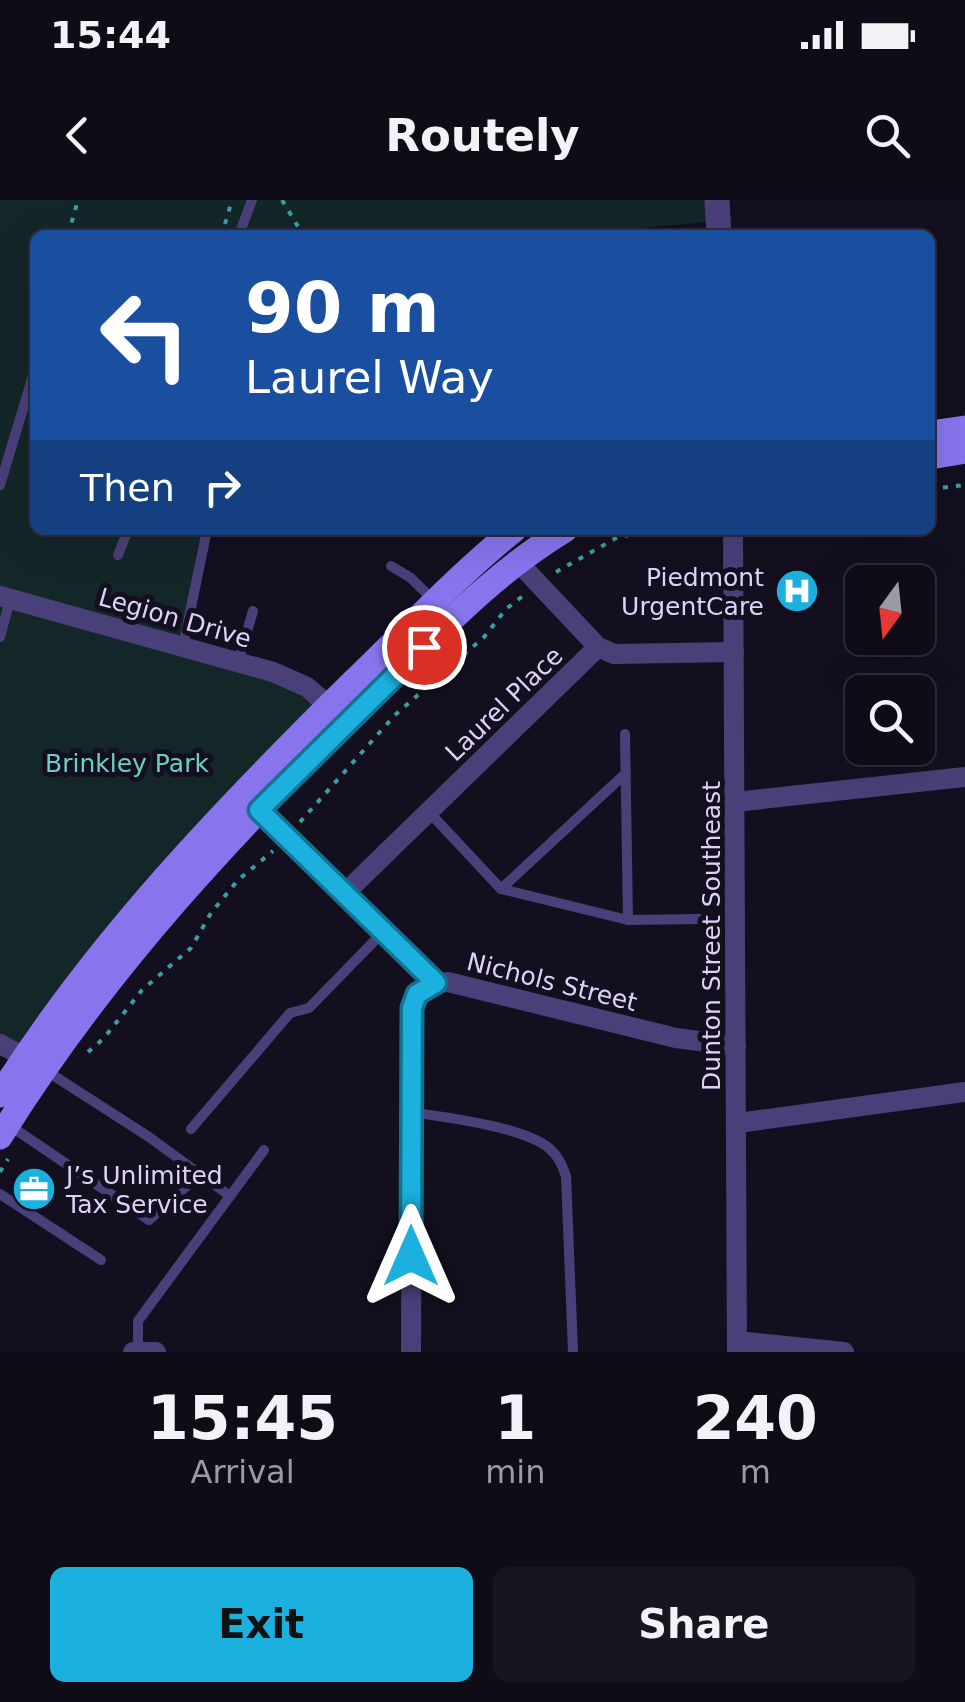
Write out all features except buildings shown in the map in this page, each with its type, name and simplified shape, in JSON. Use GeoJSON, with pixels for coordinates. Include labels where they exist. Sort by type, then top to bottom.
{"type":"FeatureCollection","features":[{"type":"Feature","properties":{"kind":"main road"},"geometry":{"type":"LineString","coordinates":[[935,432],[965,428]]}},
{"type":"Feature","properties":{"kind":"main road"},"geometry":{"type":"LineString","coordinates":[[935,457],[965,451]]}},
{"type":"Feature","properties":{"kind":"main road"},"geometry":{"type":"LineString","coordinates":[[11,1132],[99,958],[180,860],[434,602],[508,535]]}},
{"type":"Feature","properties":{"kind":"main road"},"geometry":{"type":"LineString","coordinates":[[0,1094],[43,1069],[138,944],[259,810],[401,669],[518,562],[558,535]]}},
{"type":"Feature","properties":{"kind":"street"},"geometry":{"type":"LineString","coordinates":[[717,200],[719,230]]}},
{"type":"Feature","properties":{"kind":"street","name":"Dunton Street Southeast"},"geometry":{"type":"LineString","coordinates":[[732,535],[737,1346]]}},
{"type":"Feature","properties":{"kind":"street"},"geometry":{"type":"LineString","coordinates":[[518,562],[598,647]]}},
{"type":"Feature","properties":{"kind":"street","name":"Legion Drive"},"geometry":{"type":"LineString","coordinates":[[5,598],[273,672],[307,686],[329,706]]}},
{"type":"Feature","properties":{"kind":"street","name":"Laurel Place"},"geometry":{"type":"LineString","coordinates":[[346,892],[598,647],[614,654],[734,652]]}},
{"type":"Feature","properties":{"kind":"street"},"geometry":{"type":"LineString","coordinates":[[735,802],[965,778]]}},
{"type":"Feature","properties":{"kind":"street"},"geometry":{"type":"LineString","coordinates":[[259,810],[436,983]]}},
{"type":"Feature","properties":{"kind":"street","name":"Nichols Street"},"geometry":{"type":"LineString","coordinates":[[411,1352],[410,1112],[412,1008],[417,994],[436,983],[472,987],[676,1038],[736,1046]]}},
{"type":"Feature","properties":{"kind":"street"},"geometry":{"type":"LineString","coordinates":[[0,1044],[43,1069]]}},
{"type":"Feature","properties":{"kind":"street"},"geometry":{"type":"LineString","coordinates":[[738,1123],[965,1092]]}},
{"type":"Feature","properties":{"kind":"street"},"geometry":{"type":"LineString","coordinates":[[737,1346],[844,1352]]}},
{"type":"Feature","properties":{"kind":"lane"},"geometry":{"type":"LineString","coordinates":[[241,230],[252,200]]}},
{"type":"Feature","properties":{"kind":"lane"},"geometry":{"type":"LineString","coordinates":[[0,485],[30,386]]}},
{"type":"Feature","properties":{"kind":"lane"},"geometry":{"type":"LineString","coordinates":[[118,555],[126,535]]}},
{"type":"Feature","properties":{"kind":"lane"},"geometry":{"type":"LineString","coordinates":[[183,646],[207,535]]}},
{"type":"Feature","properties":{"kind":"lane"},"geometry":{"type":"LineString","coordinates":[[391,566],[411,578],[434,602]]}},
{"type":"Feature","properties":{"kind":"lane"},"geometry":{"type":"LineString","coordinates":[[0,637],[5,598]]}},
{"type":"Feature","properties":{"kind":"lane"},"geometry":{"type":"LineString","coordinates":[[238,662],[252,611]]}},
{"type":"Feature","properties":{"kind":"lane"},"geometry":{"type":"LineString","coordinates":[[625,734],[628,920]]}},
{"type":"Feature","properties":{"kind":"lane"},"geometry":{"type":"LineString","coordinates":[[501,890],[626,774]]}},
{"type":"Feature","properties":{"kind":"lane"},"geometry":{"type":"LineString","coordinates":[[428,812],[501,890],[628,920],[702,919]]}},
{"type":"Feature","properties":{"kind":"lane"},"geometry":{"type":"LineString","coordinates":[[191,1129],[290,1013],[309,1008],[384,930]]}},
{"type":"Feature","properties":{"kind":"lane"},"geometry":{"type":"LineString","coordinates":[[43,1069],[230,1196]]}},
{"type":"Feature","properties":{"kind":"lane"},"geometry":{"type":"LineString","coordinates":[[410,1112],[510,1132],[546,1145],[560,1160],[566,1176],[574,1352]]}},
{"type":"Feature","properties":{"kind":"lane"},"geometry":{"type":"LineString","coordinates":[[11,1132],[149,1220],[200,1174]]}},
{"type":"Feature","properties":{"kind":"lane"},"geometry":{"type":"LineString","coordinates":[[142,1351],[138,1322],[264,1150]]}},
{"type":"Feature","properties":{"kind":"lane"},"geometry":{"type":"LineString","coordinates":[[0,1194],[100,1260]]}},
{"type":"Feature","properties":{"kind":"path"},"geometry":{"type":"LineString","coordinates":[[69,230],[78,200]]}},
{"type":"Feature","properties":{"kind":"path"},"geometry":{"type":"LineString","coordinates":[[223,230],[232,200]]}},
{"type":"Feature","properties":{"kind":"path"},"geometry":{"type":"LineString","coordinates":[[282,200],[300,230]]}},
{"type":"Feature","properties":{"kind":"path"},"geometry":{"type":"LineString","coordinates":[[935,488],[965,485]]}},
{"type":"Feature","properties":{"kind":"path"},"geometry":{"type":"LineString","coordinates":[[549,577],[618,537],[630,535]]}},
{"type":"Feature","properties":{"kind":"path"},"geometry":{"type":"LineString","coordinates":[[297,826],[395,715],[484,638],[506,608],[522,596]]}},
{"type":"Feature","properties":{"kind":"path"},"geometry":{"type":"LineString","coordinates":[[43,1069],[71,1066],[104,1038],[142,990],[191,948],[211,913],[238,880],[279,844]]}},
{"type":"Feature","properties":{"kind":"path"},"geometry":{"type":"LineString","coordinates":[[0,1172],[11,1132]]}},
{"type":"Feature","properties":{"kind":"green space","name":"Brinkley Park"},"geometry":{"type":"Polygon","coordinates":[[[0,200],[717,200],[718,221],[622,230],[30,230],[30,535],[206,535],[183,646],[273,672],[329,706],[34,1062],[0,1044],[0,200]]]}},
{"type":"Feature","properties":{"kind":"place","name":"Piedmont UrgentCare"},"geometry":{"type":"Point","coordinates":[797,591]}},
{"type":"Feature","properties":{"kind":"place","name":"J’s Unlimited Tax Service"},"geometry":{"type":"Point","coordinates":[34,1189]}},
{"type":"Feature","properties":{"kind":"route"},"geometry":{"type":"LineString","coordinates":[[411,1256],[412,1008],[417,994],[436,983],[259,810],[424,647]]}}]}
